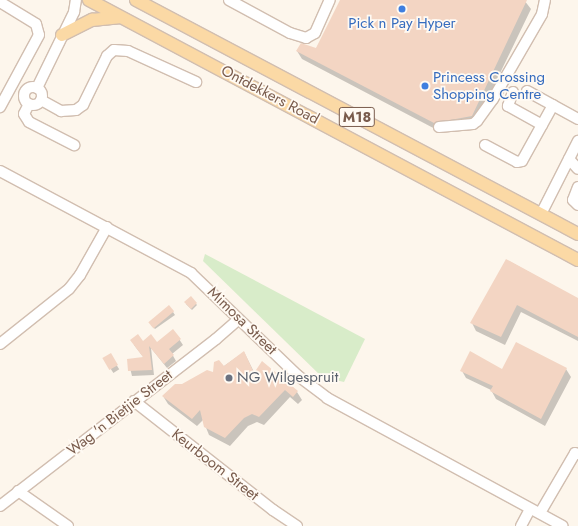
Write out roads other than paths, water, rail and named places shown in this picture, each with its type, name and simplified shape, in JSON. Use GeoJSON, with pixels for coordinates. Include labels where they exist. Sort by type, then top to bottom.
{"type":"FeatureCollection","features":[{"type":"Feature","properties":{"kind":"main road","name":"Ontdekkers Road"},"geometry":{"type":"LineString","coordinates":[[89,0],[578,260]]}},
{"type":"Feature","properties":{"kind":"main road","name":"Ontdekkers Road"},"geometry":{"type":"LineString","coordinates":[[140,1],[578,234]]}},
{"type":"Feature","properties":{"kind":"main road"},"geometry":{"type":"LineString","coordinates":[[62,35],[92,20],[122,18]]}},
{"type":"Feature","properties":{"kind":"street"},"geometry":{"type":"LineString","coordinates":[[74,12],[76,0]]}},
{"type":"Feature","properties":{"kind":"street"},"geometry":{"type":"LineString","coordinates":[[37,88],[74,12],[85,0]]}},
{"type":"Feature","properties":{"kind":"street"},"geometry":{"type":"LineString","coordinates":[[229,0],[290,33],[306,38],[315,33],[330,0]]}},
{"type":"Feature","properties":{"kind":"street"},"geometry":{"type":"LineString","coordinates":[[439,128],[473,124],[478,121],[542,14],[545,0]]}},
{"type":"Feature","properties":{"kind":"street"},"geometry":{"type":"LineString","coordinates":[[0,2],[36,24],[39,32],[0,107]]}},
{"type":"Feature","properties":{"kind":"street"},"geometry":{"type":"LineString","coordinates":[[41,100],[62,111],[68,112],[79,108],[107,56],[114,50],[128,51],[196,82]]}},
{"type":"Feature","properties":{"kind":"street"},"geometry":{"type":"LineString","coordinates":[[12,85],[25,92]]}},
{"type":"Feature","properties":{"kind":"street"},"geometry":{"type":"LineString","coordinates":[[31,87],[37,88],[42,94],[41,100],[35,104],[29,104],[24,98],[25,92],[31,87]]}},
{"type":"Feature","properties":{"kind":"street"},"geometry":{"type":"LineString","coordinates":[[527,91],[578,119]]}},
{"type":"Feature","properties":{"kind":"street"},"geometry":{"type":"LineString","coordinates":[[513,92],[508,106],[542,125]]}},
{"type":"Feature","properties":{"kind":"street"},"geometry":{"type":"LineString","coordinates":[[29,104],[24,114],[29,122],[74,145]]}},
{"type":"Feature","properties":{"kind":"street"},"geometry":{"type":"LineString","coordinates":[[485,145],[517,162],[522,161],[553,105]]}},
{"type":"Feature","properties":{"kind":"street"},"geometry":{"type":"LineString","coordinates":[[541,214],[578,141]]}},
{"type":"Feature","properties":{"kind":"street"},"geometry":{"type":"LineString","coordinates":[[569,159],[578,169]]}},
{"type":"Feature","properties":{"kind":"street","name":"Mimosa Street"},"geometry":{"type":"LineString","coordinates":[[0,171],[191,273],[297,375],[327,398],[563,526]]}},
{"type":"Feature","properties":{"kind":"street"},"geometry":{"type":"LineString","coordinates":[[578,187],[573,200],[578,205]]}},
{"type":"Feature","properties":{"kind":"street"},"geometry":{"type":"LineString","coordinates":[[0,344],[72,285],[107,227]]}},
{"type":"Feature","properties":{"kind":"street","name":"Wag 'n Bietjie Street"},"geometry":{"type":"LineString","coordinates":[[0,506],[216,339],[239,319]]}},
{"type":"Feature","properties":{"kind":"street","name":"Keurboom Street"},"geometry":{"type":"LineString","coordinates":[[134,401],[273,510],[297,526]]}},
{"type":"Feature","properties":{"kind":"street"},"geometry":{"type":"LineString","coordinates":[[540,513],[575,453],[578,454]]}},
{"type":"Feature","properties":{"kind":"street"},"geometry":{"type":"LineString","coordinates":[[18,491],[68,526]]}},
{"type":"Feature","properties":{"kind":"street"},"geometry":{"type":"LineString","coordinates":[[521,526],[530,509]]}},
{"type":"Feature","properties":{"kind":"place","name":"Pick n Pay Hyper"},"geometry":{"type":"Point","coordinates":[402,9]}},
{"type":"Feature","properties":{"kind":"place","name":"Princess Crossing Shopping Centre"},"geometry":{"type":"Point","coordinates":[425,86]}},
{"type":"Feature","properties":{"kind":"place","name":"NG Wilgespruit"},"geometry":{"type":"Point","coordinates":[229,378]}}]}
